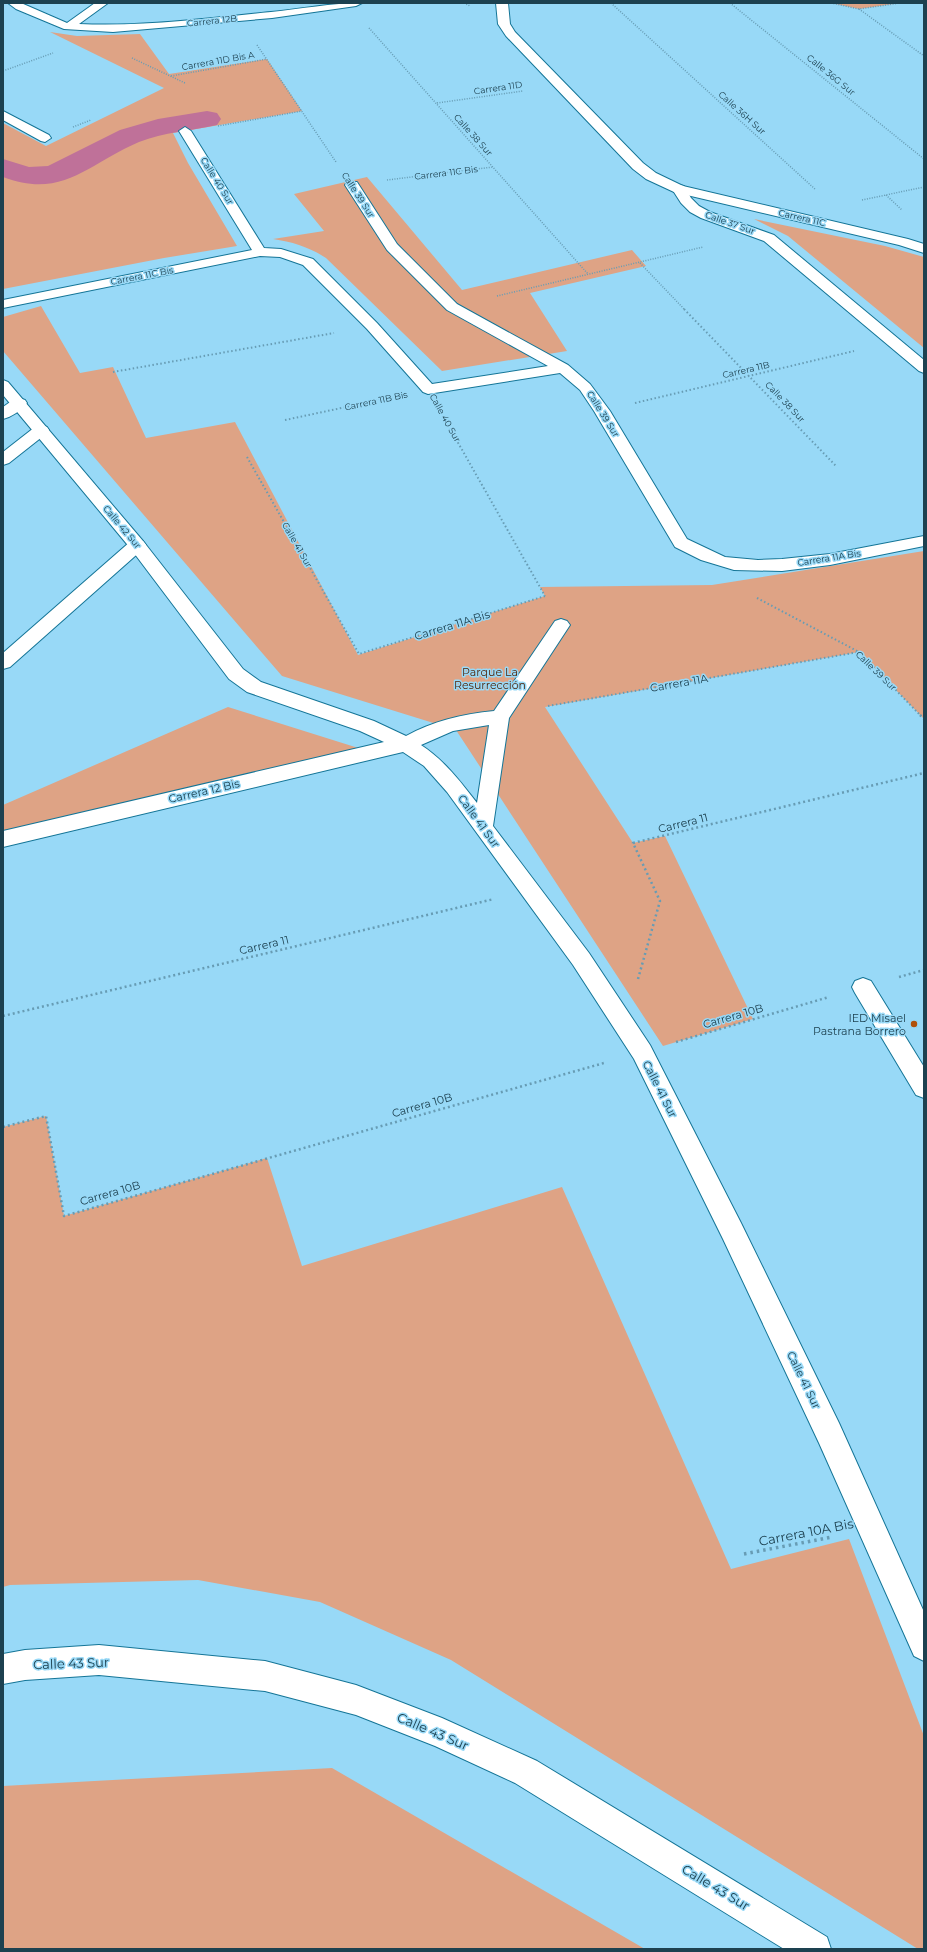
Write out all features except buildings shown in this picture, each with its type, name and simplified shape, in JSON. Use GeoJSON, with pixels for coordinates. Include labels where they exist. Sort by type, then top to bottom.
{"type":"FeatureCollection","features":[{"type":"Feature","properties":{"kind":"street"},"geometry":{"type":"LineString","coordinates":[[14,3],[20,7],[68,27],[102,3]]}},
{"type":"Feature","properties":{"kind":"street"},"geometry":{"type":"LineString","coordinates":[[272,15],[287,3]]}},
{"type":"Feature","properties":{"kind":"street","name":"Carrera 12B"},"geometry":{"type":"LineString","coordinates":[[68,27],[113,29],[272,15],[352,4]]}},
{"type":"Feature","properties":{"kind":"street"},"geometry":{"type":"LineString","coordinates":[[502,9],[510,34],[638,166],[651,176],[679,188]]}},
{"type":"Feature","properties":{"kind":"street"},"geometry":{"type":"LineString","coordinates":[[3,115],[45,138]]}},
{"type":"Feature","properties":{"kind":"street","name":"Calle 40 Sur"},"geometry":{"type":"LineString","coordinates":[[185,131],[260,252]]}},
{"type":"Feature","properties":{"kind":"street","name":"Calle 39 Sur"},"geometry":{"type":"LineString","coordinates":[[352,185],[392,247],[452,307],[563,368],[585,387],[602,411],[681,543],[703,555],[733,564]]}},
{"type":"Feature","properties":{"kind":"street","name":"Carrera 11C"},"geometry":{"type":"LineString","coordinates":[[679,188],[904,242],[924,249]]}},
{"type":"Feature","properties":{"kind":"street","name":"Calle 37 Sur"},"geometry":{"type":"LineString","coordinates":[[679,188],[686,202],[693,209],[708,216],[751,229],[769,238],[924,368]]}},
{"type":"Feature","properties":{"kind":"street","name":"Carrera 11C Bis"},"geometry":{"type":"LineString","coordinates":[[3,304],[260,252],[281,253]]}},
{"type":"Feature","properties":{"kind":"street","name":"Calle 40 Sur"},"geometry":{"type":"LineString","coordinates":[[281,253],[308,262],[372,326],[428,389]]}},
{"type":"Feature","properties":{"kind":"street"},"geometry":{"type":"LineString","coordinates":[[428,389],[563,368]]}},
{"type":"Feature","properties":{"kind":"street","name":"Calle 42 Sur"},"geometry":{"type":"LineString","coordinates":[[3,385],[137,545],[236,674]]}},
{"type":"Feature","properties":{"kind":"street"},"geometry":{"type":"LineString","coordinates":[[3,414],[19,403]]}},
{"type":"Feature","properties":{"kind":"street"},"geometry":{"type":"LineString","coordinates":[[3,460],[41,430]]}},
{"type":"Feature","properties":{"kind":"street","name":"Carrera 11A Bis"},"geometry":{"type":"LineString","coordinates":[[733,564],[770,565],[810,562],[924,541]]}},
{"type":"Feature","properties":{"kind":"street"},"geometry":{"type":"LineString","coordinates":[[3,662],[137,545]]}},
{"type":"Feature","properties":{"kind":"street"},"geometry":{"type":"LineString","coordinates":[[483,827],[500,717],[561,625]]}},
{"type":"Feature","properties":{"kind":"street","name":"Calle 41 Sur"},"geometry":{"type":"LineString","coordinates":[[236,674],[254,687],[367,726],[406,744],[431,762],[454,787],[529,890],[582,959],[642,1052],[732,1231],[829,1433],[924,1646]]}},
{"type":"Feature","properties":{"kind":"street","name":"Carrera 12 Bis"},"geometry":{"type":"LineString","coordinates":[[3,839],[406,744],[430,730],[468,719],[500,717]]}},
{"type":"Feature","properties":{"kind":"street"},"geometry":{"type":"LineString","coordinates":[[863,987],[924,1088]]}},
{"type":"Feature","properties":{"kind":"street","name":"Calle 43 Sur"},"geometry":{"type":"LineString","coordinates":[[3,1669],[25,1665],[99,1660],[265,1676],[356,1700],[442,1733],[526,1772],[815,1949]]}},
{"type":"Feature","properties":{"kind":"path","name":"Calle 36H Sur"},"geometry":{"type":"LineString","coordinates":[[611,3],[817,190]]}},
{"type":"Feature","properties":{"kind":"path","name":"Calle 36G Sur"},"geometry":{"type":"LineString","coordinates":[[730,3],[924,159]]}},
{"type":"Feature","properties":{"kind":"path"},"geometry":{"type":"LineString","coordinates":[[830,3],[859,10],[924,56]]}},
{"type":"Feature","properties":{"kind":"path"},"geometry":{"type":"LineString","coordinates":[[859,10],[900,3]]}},
{"type":"Feature","properties":{"kind":"path","name":"Calle 38 Sur"},"geometry":{"type":"LineString","coordinates":[[352,4],[436,104],[588,274]]}},
{"type":"Feature","properties":{"kind":"path","name":"Calle 39 Sur"},"geometry":{"type":"LineString","coordinates":[[239,18],[352,185]]}},
{"type":"Feature","properties":{"kind":"path"},"geometry":{"type":"LineString","coordinates":[[128,56],[185,83]]}},
{"type":"Feature","properties":{"kind":"path","name":"Carrera 11D Bis A"},"geometry":{"type":"LineString","coordinates":[[171,76],[267,59]]}},
{"type":"Feature","properties":{"kind":"path","name":"Carrera 11D"},"geometry":{"type":"LineString","coordinates":[[436,104],[561,86]]}},
{"type":"Feature","properties":{"kind":"path"},"geometry":{"type":"LineString","coordinates":[[185,131],[302,111]]}},
{"type":"Feature","properties":{"kind":"path","name":"Carrera 11C Bis"},"geometry":{"type":"LineString","coordinates":[[352,185],[493,167]]}},
{"type":"Feature","properties":{"kind":"path","name":"Calle 38 Sur"},"geometry":{"type":"LineString","coordinates":[[640,262],[836,466]]}},
{"type":"Feature","properties":{"kind":"path","name":"Carrera 11B"},"geometry":{"type":"LineString","coordinates":[[602,411],[893,342]]}},
{"type":"Feature","properties":{"kind":"path","name":"Carrera 11B Bis"},"geometry":{"type":"LineString","coordinates":[[285,420],[428,389]]}},
{"type":"Feature","properties":{"kind":"path","name":"Calle 40 Sur"},"geometry":{"type":"LineString","coordinates":[[428,389],[561,625]]}},
{"type":"Feature","properties":{"kind":"path","name":"Calle 41 Sur"},"geometry":{"type":"LineString","coordinates":[[247,456],[359,654]]}},
{"type":"Feature","properties":{"kind":"path","name":"Calle 39 Sur"},"geometry":{"type":"LineString","coordinates":[[733,564],[720,578],[859,652],[924,719]]}},
{"type":"Feature","properties":{"kind":"path","name":"Carrera 11A Bis"},"geometry":{"type":"LineString","coordinates":[[359,654],[545,596]]}},
{"type":"Feature","properties":{"kind":"path","name":"Carrera 11A"},"geometry":{"type":"LineString","coordinates":[[500,717],[545,706],[859,652]]}},
{"type":"Feature","properties":{"kind":"path","name":"Carrera 11"},"geometry":{"type":"LineString","coordinates":[[625,1026],[660,901],[633,843],[924,773]]}},
{"type":"Feature","properties":{"kind":"path","name":"Carrera 11"},"geometry":{"type":"LineString","coordinates":[[3,1016],[529,890]]}},
{"type":"Feature","properties":{"kind":"path","name":"Carrera 10B"},"geometry":{"type":"LineString","coordinates":[[3,1127],[46,1116],[64,1216],[642,1052],[924,970]]}},
{"type":"Feature","properties":{"kind":"path","name":"Carrera 10A Bis"},"geometry":{"type":"LineString","coordinates":[[744,1554],[872,1529]]}},
{"type":"Feature","properties":{"kind":"green space"},"geometry":{"type":"Polygon","coordinates":[[[831,3],[900,3],[859,9],[831,3]]]}},
{"type":"Feature","properties":{"kind":"green space"},"geometry":{"type":"Polygon","coordinates":[[[50,32],[77,36],[140,34],[169,74],[267,59],[302,111],[173,133],[188,163],[237,246],[164,258],[3,289],[3,123],[46,146],[164,88],[50,32]]]}},
{"type":"Feature","properties":{"kind":"green space"},"geometry":{"type":"Polygon","coordinates":[[[367,177],[462,290],[632,250],[646,266],[530,293],[567,351],[442,371],[326,258],[301,246],[273,239],[324,231],[294,194],[367,177]]]}},
{"type":"Feature","properties":{"kind":"green space"},"geometry":{"type":"Polygon","coordinates":[[[754,219],[885,246],[924,257],[924,348],[788,236],[754,219]]]}},
{"type":"Feature","properties":{"kind":"green space","name":"Parque La Resurrección"},"geometry":{"type":"Polygon","coordinates":[[[41,306],[80,373],[113,367],[146,438],[235,422],[358,655],[545,596],[540,587],[712,585],[924,551],[924,719],[859,652],[545,707],[633,843],[665,836],[753,1019],[663,1046],[456,730],[282,676],[3,351],[3,317],[41,306]]]}},
{"type":"Feature","properties":{"kind":"green space"},"geometry":{"type":"Polygon","coordinates":[[[228,707],[371,752],[3,839],[3,805],[228,707]]]}},
{"type":"Feature","properties":{"kind":"green space"},"geometry":{"type":"Polygon","coordinates":[[[46,1116],[64,1216],[267,1158],[302,1266],[562,1187],[731,1569],[849,1539],[924,1736],[924,1949],[918,1949],[451,1660],[320,1602],[198,1580],[10,1585],[3,1587],[3,1127],[46,1116]]]}},
{"type":"Feature","properties":{"kind":"green space"},"geometry":{"type":"Polygon","coordinates":[[[332,1768],[645,1949],[3,1949],[3,1786],[332,1768]]]}},
{"type":"Feature","properties":{"kind":"waterway"},"geometry":{"type":"LineString","coordinates":[[3,168],[29,176],[56,174],[69,169],[118,141],[130,136],[158,128],[207,119]]}},
{"type":"Feature","properties":{"kind":"place","name":"IED Misael Pastrana Borrero"},"geometry":{"type":"Point","coordinates":[914,1024]}}]}
